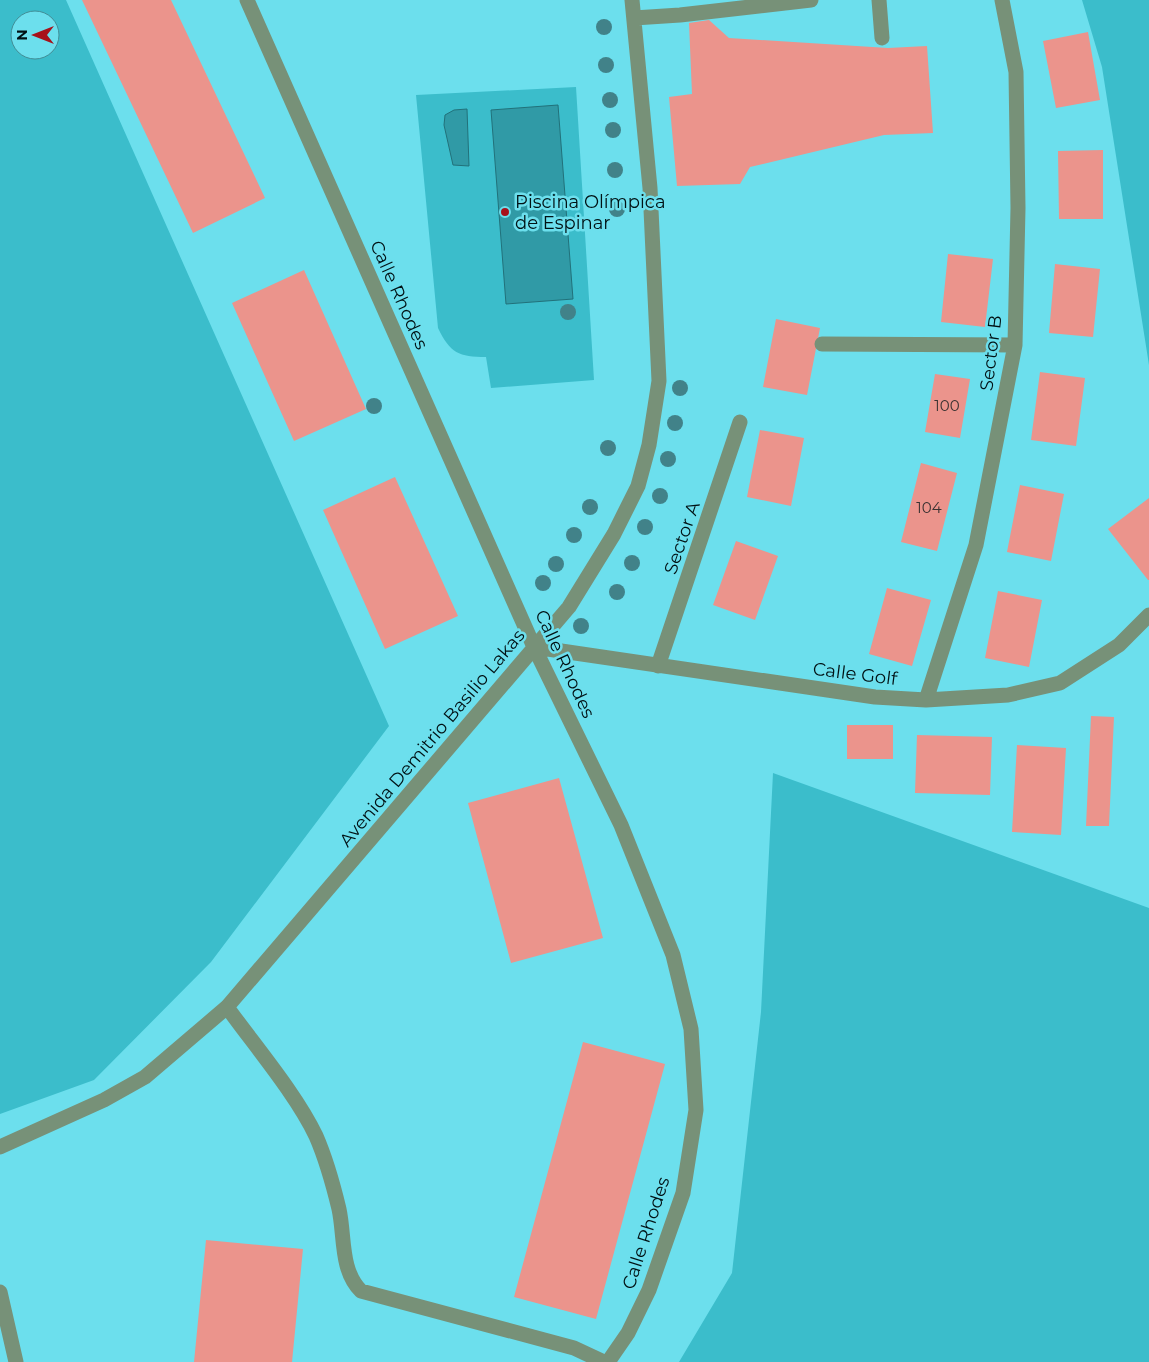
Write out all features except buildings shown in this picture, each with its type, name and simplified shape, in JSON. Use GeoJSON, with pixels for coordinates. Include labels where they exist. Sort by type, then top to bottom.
{"type":"FeatureCollection","features":[{"type":"Feature","properties":{"kind":"street","name":"Calle Rhodes"},"geometry":{"type":"LineString","coordinates":[[247,0],[501,568],[534,647],[621,825],[673,954],[691,1029],[696,1110],[683,1193],[649,1290],[628,1333],[606,1362]]}},
{"type":"Feature","properties":{"kind":"street","name":"Avenida Demitrio Basilio Lakas"},"geometry":{"type":"LineString","coordinates":[[0,1146],[104,1100],[145,1077],[227,1007],[569,607],[614,534],[638,486],[649,445],[659,381],[651,198],[632,0]]}},
{"type":"Feature","properties":{"kind":"street"},"geometry":{"type":"LineString","coordinates":[[634,18],[680,16],[811,0]]}},
{"type":"Feature","properties":{"kind":"street"},"geometry":{"type":"LineString","coordinates":[[879,0],[882,38]]}},
{"type":"Feature","properties":{"kind":"street","name":"Sector B"},"geometry":{"type":"LineString","coordinates":[[926,700],[976,545],[1015,344],[1018,208],[1016,72],[1002,0]]}},
{"type":"Feature","properties":{"kind":"street"},"geometry":{"type":"LineString","coordinates":[[822,344],[1015,344]]}},
{"type":"Feature","properties":{"kind":"street","name":"Sector A"},"geometry":{"type":"LineString","coordinates":[[658,666],[740,422]]}},
{"type":"Feature","properties":{"kind":"street","name":"Calle Golf"},"geometry":{"type":"LineString","coordinates":[[534,647],[875,697],[926,700],[1008,695],[1060,683],[1119,644],[1149,616]]}},
{"type":"Feature","properties":{"kind":"street"},"geometry":{"type":"LineString","coordinates":[[227,1007],[302,1112],[315,1136],[328,1168],[339,1210],[347,1268],[352,1282],[361,1291],[574,1348],[606,1362]]}},
{"type":"Feature","properties":{"kind":"street"},"geometry":{"type":"LineString","coordinates":[[0,1292],[10,1359]]}},
{"type":"Feature","properties":{"kind":"shaded area"},"geometry":{"type":"Polygon","coordinates":[[[0,0],[66,0],[389,726],[211,962],[94,1080],[0,1114],[0,0]]]}},
{"type":"Feature","properties":{"kind":"shaded area"},"geometry":{"type":"Polygon","coordinates":[[[1082,0],[1149,0],[1149,365],[1102,67],[1082,0]]]}},
{"type":"Feature","properties":{"kind":"shaded area","name":"Piscina Olímpica de Espinar"},"geometry":{"type":"Polygon","coordinates":[[[576,87],[594,380],[491,388],[486,357],[469,356],[456,352],[447,343],[438,328],[416,95],[576,87]]]}},
{"type":"Feature","properties":{"kind":"shaded area"},"geometry":{"type":"Polygon","coordinates":[[[558,105],[573,299],[506,304],[491,110],[558,105]]]}},
{"type":"Feature","properties":{"kind":"shaded area"},"geometry":{"type":"Polygon","coordinates":[[[467,109],[469,166],[453,165],[444,125],[445,115],[454,110],[467,109]]]}},
{"type":"Feature","properties":{"kind":"shaded area"},"geometry":{"type":"Polygon","coordinates":[[[773,773],[1149,908],[1149,1362],[679,1362],[732,1273],[761,1012],[773,773]]]}},
{"type":"Feature","properties":{"kind":"place","name":"Piscina Olímpica de Espinar"},"geometry":{"type":"Point","coordinates":[505,212]}}]}
